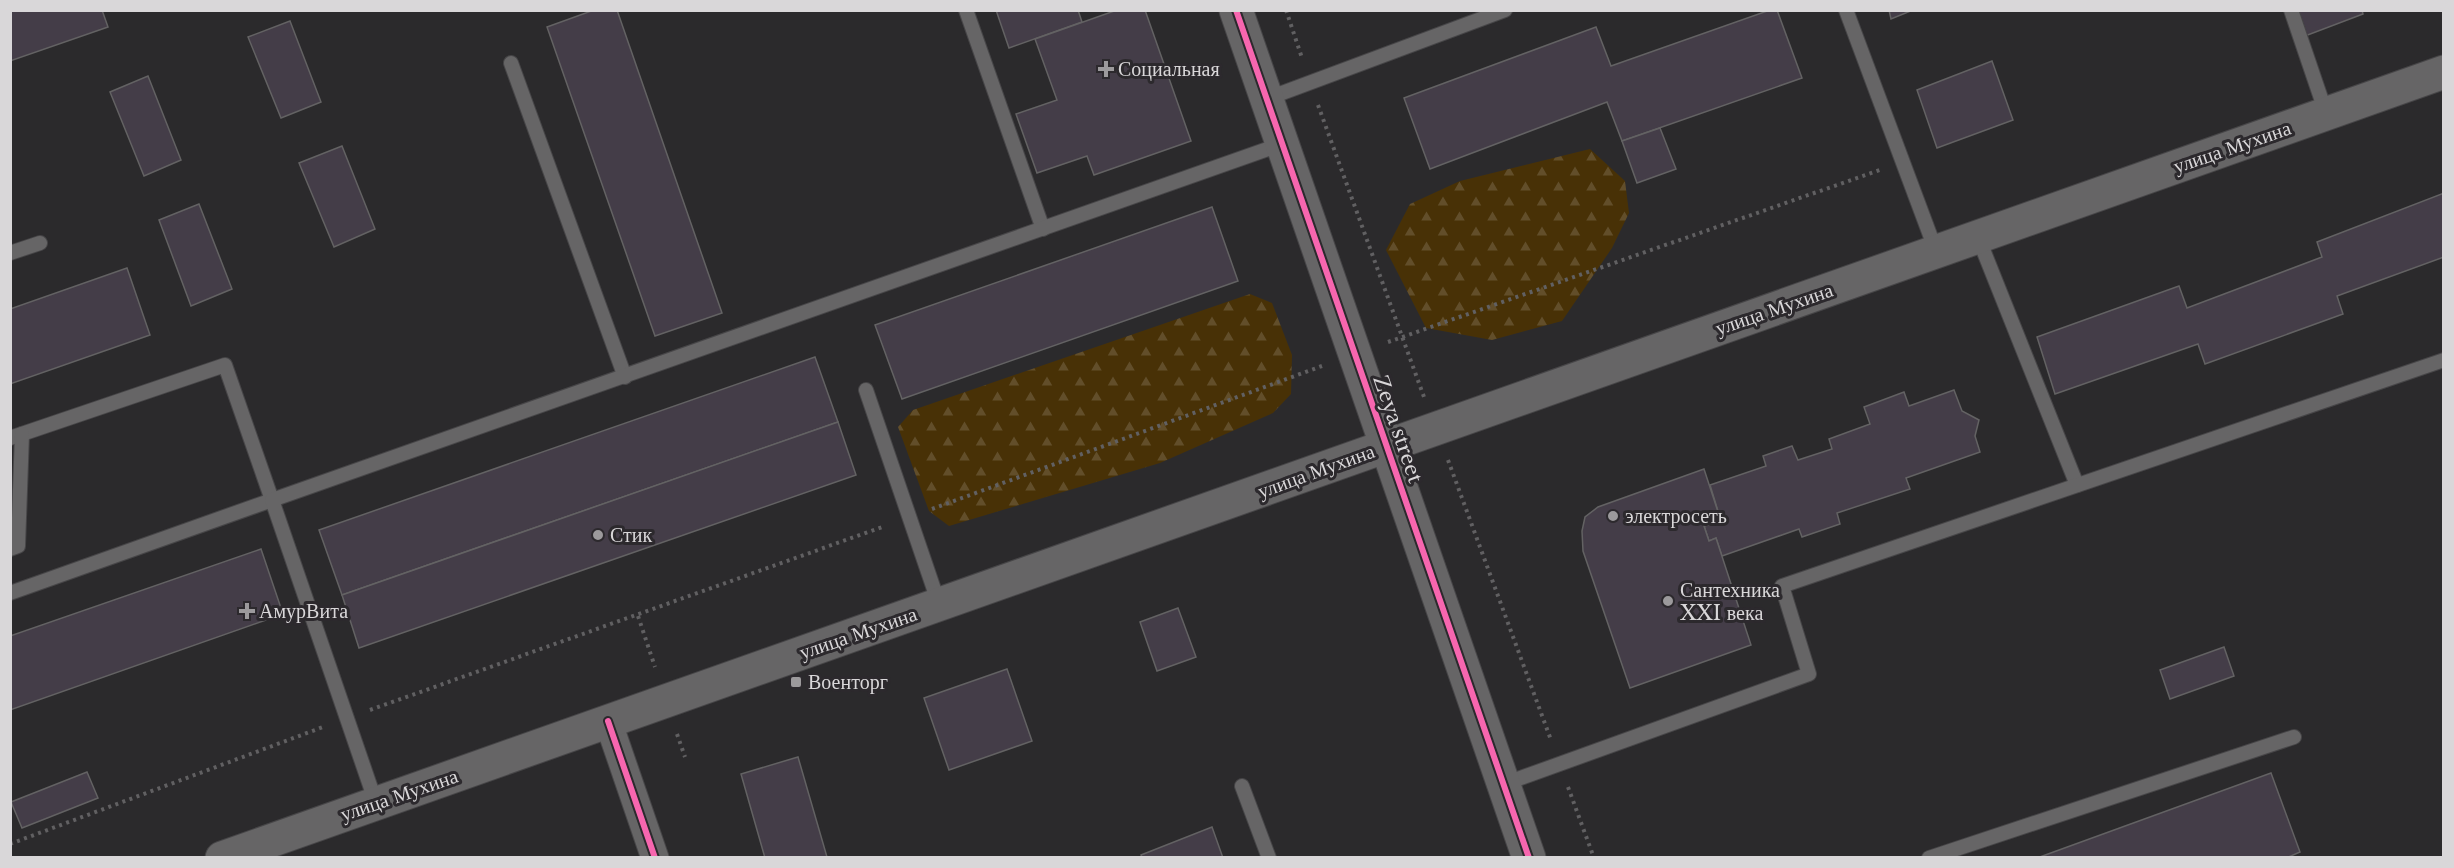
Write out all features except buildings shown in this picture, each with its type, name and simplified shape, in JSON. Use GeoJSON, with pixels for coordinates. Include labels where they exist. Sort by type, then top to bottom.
{"type":"FeatureCollection","features":[{"type":"Feature","properties":{"kind":"main road","name":"Zeya street"},"geometry":{"type":"LineString","coordinates":[[1236,10],[1529,858]]}},
{"type":"Feature","properties":{"kind":"main road","name":"улица Мухина"},"geometry":{"type":"LineString","coordinates":[[222,858],[2444,72]]}},
{"type":"Feature","properties":{"kind":"street"},"geometry":{"type":"LineString","coordinates":[[608,721],[655,858]]}},
{"type":"Feature","properties":{"kind":"lane"},"geometry":{"type":"LineString","coordinates":[[966,10],[1042,229]]}},
{"type":"Feature","properties":{"kind":"lane"},"geometry":{"type":"LineString","coordinates":[[1266,99],[1505,10]]}},
{"type":"Feature","properties":{"kind":"lane"},"geometry":{"type":"LineString","coordinates":[[1846,10],[1936,252]]}},
{"type":"Feature","properties":{"kind":"lane"},"geometry":{"type":"LineString","coordinates":[[2291,10],[2326,114]]}},
{"type":"Feature","properties":{"kind":"lane"},"geometry":{"type":"LineString","coordinates":[[511,63],[625,377]]}},
{"type":"Feature","properties":{"kind":"lane"},"geometry":{"type":"LineString","coordinates":[[10,593],[1282,144]]}},
{"type":"Feature","properties":{"kind":"lane"},"geometry":{"type":"LineString","coordinates":[[1978,237],[2077,485]]}},
{"type":"Feature","properties":{"kind":"lane"},"geometry":{"type":"LineString","coordinates":[[10,254],[39,243]]}},
{"type":"Feature","properties":{"kind":"lane"},"geometry":{"type":"LineString","coordinates":[[1504,784],[1809,674],[1782,586],[2444,360]]}},
{"type":"Feature","properties":{"kind":"lane"},"geometry":{"type":"LineString","coordinates":[[10,549],[18,546],[16,436],[225,365],[376,803]]}},
{"type":"Feature","properties":{"kind":"lane"},"geometry":{"type":"LineString","coordinates":[[866,390],[939,604]]}},
{"type":"Feature","properties":{"kind":"lane"},"geometry":{"type":"LineString","coordinates":[[1929,858],[2294,736]]}},
{"type":"Feature","properties":{"kind":"lane"},"geometry":{"type":"LineString","coordinates":[[1242,786],[1269,858]]}},
{"type":"Feature","properties":{"kind":"path"},"geometry":{"type":"LineString","coordinates":[[1286,10],[1401,338],[1594,858]]}},
{"type":"Feature","properties":{"kind":"path"},"geometry":{"type":"LineString","coordinates":[[10,844],[347,718],[910,518],[1354,354],[1903,162]]}},
{"type":"Feature","properties":{"kind":"green space"},"geometry":{"type":"Polygon","coordinates":[[[1590,149],[1625,181],[1629,213],[1612,248],[1562,321],[1492,340],[1426,328],[1386,250],[1410,204],[1460,181],[1590,149]]]}},
{"type":"Feature","properties":{"kind":"green space"},"geometry":{"type":"Polygon","coordinates":[[[1250,294],[1272,303],[1292,355],[1291,394],[1273,413],[1160,463],[949,526],[929,511],[898,427],[913,410],[1250,294]]]}},
{"type":"Feature","properties":{"kind":"cycle path"},"geometry":{"type":"LineString","coordinates":[[1236,10],[1529,858]]}},
{"type":"Feature","properties":{"kind":"cycle path"},"geometry":{"type":"LineString","coordinates":[[608,721],[655,858]]}},
{"type":"Feature","properties":{"kind":"place","name":"Социальная"},"geometry":{"type":"Point","coordinates":[1106,69]}},
{"type":"Feature","properties":{"kind":"place","name":"электросеть"},"geometry":{"type":"Point","coordinates":[1613,516]}},
{"type":"Feature","properties":{"kind":"place","name":"Стик"},"geometry":{"type":"Point","coordinates":[598,535]}},
{"type":"Feature","properties":{"kind":"place","name":"Сантехника XXI века"},"geometry":{"type":"Point","coordinates":[1668,601]}},
{"type":"Feature","properties":{"kind":"place","name":"АмурВита"},"geometry":{"type":"Point","coordinates":[247,611]}},
{"type":"Feature","properties":{"kind":"place","name":"Военторг"},"geometry":{"type":"Point","coordinates":[796,682]}}]}
